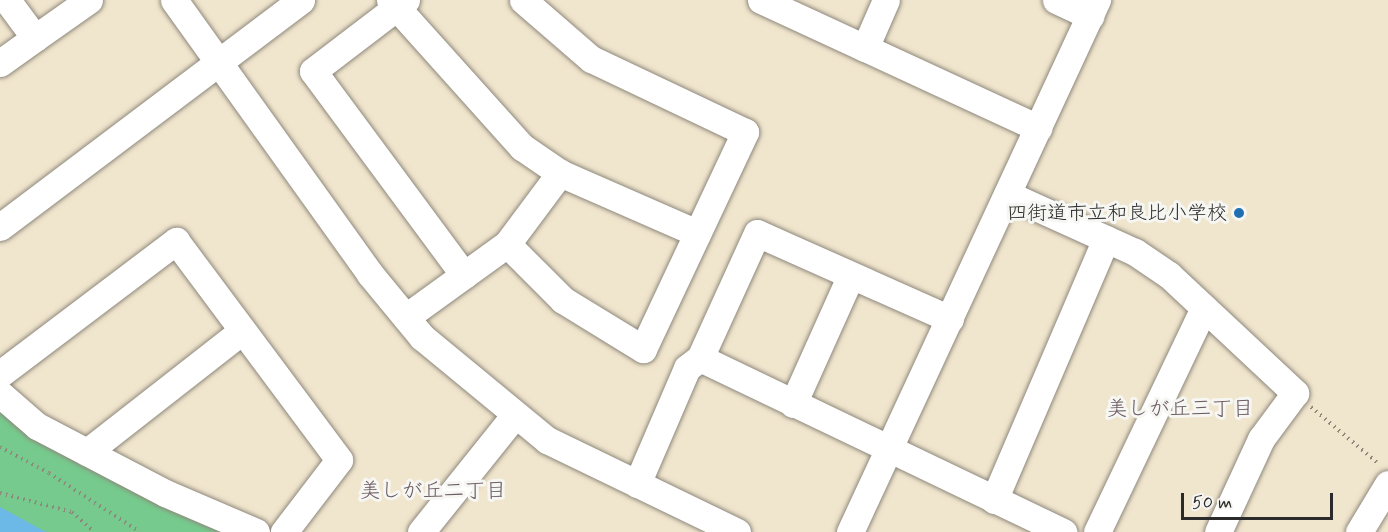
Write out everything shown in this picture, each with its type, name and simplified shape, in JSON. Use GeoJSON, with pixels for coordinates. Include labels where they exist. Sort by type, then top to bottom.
{"type":"FeatureCollection","features":[{"type":"Feature","properties":{"kind":"street"},"geometry":{"type":"LineString","coordinates":[[7,0],[35,38]]}},
{"type":"Feature","properties":{"kind":"street"},"geometry":{"type":"LineString","coordinates":[[0,63],[89,0]]}},
{"type":"Feature","properties":{"kind":"street"},"geometry":{"type":"LineString","coordinates":[[174,0],[370,274],[422,337],[514,416],[547,440],[737,532]]}},
{"type":"Feature","properties":{"kind":"street"},"geometry":{"type":"LineString","coordinates":[[0,227],[301,0]]}},
{"type":"Feature","properties":{"kind":"street"},"geometry":{"type":"LineString","coordinates":[[507,244],[563,300],[643,349],[745,132],[591,59],[523,0]]}},
{"type":"Feature","properties":{"kind":"street"},"geometry":{"type":"LineString","coordinates":[[761,0],[1038,128]]}},
{"type":"Feature","properties":{"kind":"street"},"geometry":{"type":"LineString","coordinates":[[865,48],[886,0]]}},
{"type":"Feature","properties":{"kind":"street"},"geometry":{"type":"LineString","coordinates":[[850,532],[1094,8],[1056,0]]}},
{"type":"Feature","properties":{"kind":"street"},"geometry":{"type":"LineString","coordinates":[[464,275],[313,71],[397,3],[504,130],[560,173],[697,233]]}},
{"type":"Feature","properties":{"kind":"street"},"geometry":{"type":"LineString","coordinates":[[406,317],[507,244],[560,173]]}},
{"type":"Feature","properties":{"kind":"street"},"geometry":{"type":"LineString","coordinates":[[1007,194],[1135,252],[1169,275],[1295,393],[1261,439],[1218,532]]}},
{"type":"Feature","properties":{"kind":"street"},"geometry":{"type":"LineString","coordinates":[[637,484],[687,368],[700,358],[757,233],[950,319]]}},
{"type":"Feature","properties":{"kind":"street"},"geometry":{"type":"LineString","coordinates":[[994,500],[1106,239]]}},
{"type":"Feature","properties":{"kind":"street"},"geometry":{"type":"LineString","coordinates":[[0,374],[176,241],[339,460],[284,532]]}},
{"type":"Feature","properties":{"kind":"street"},"geometry":{"type":"LineString","coordinates":[[794,404],[851,275]]}},
{"type":"Feature","properties":{"kind":"street"},"geometry":{"type":"LineString","coordinates":[[1097,532],[1204,308]]}},
{"type":"Feature","properties":{"kind":"street"},"geometry":{"type":"LineString","coordinates":[[87,452],[242,331]]}},
{"type":"Feature","properties":{"kind":"street"},"geometry":{"type":"LineString","coordinates":[[700,358],[889,451],[1063,532]]}},
{"type":"Feature","properties":{"kind":"street"},"geometry":{"type":"LineString","coordinates":[[0,394],[37,426],[165,493],[256,532]]}},
{"type":"Feature","properties":{"kind":"street"},"geometry":{"type":"LineString","coordinates":[[430,529],[514,416]]}},
{"type":"Feature","properties":{"kind":"street"},"geometry":{"type":"LineString","coordinates":[[1359,532],[1388,484]]}},
{"type":"Feature","properties":{"kind":"path"},"geometry":{"type":"LineString","coordinates":[[1295,393],[1388,471]]}},
{"type":"Feature","properties":{"kind":"path"},"geometry":{"type":"LineString","coordinates":[[0,447],[49,473],[140,532]]}},
{"type":"Feature","properties":{"kind":"path"},"geometry":{"type":"LineString","coordinates":[[0,493],[72,512],[94,532]]}},
{"type":"Feature","properties":{"kind":"green space"},"geometry":{"type":"Polygon","coordinates":[[[0,394],[256,532],[0,532],[0,394]]]}},
{"type":"Feature","properties":{"kind":"water"},"geometry":{"type":"Polygon","coordinates":[[[0,507],[44,531],[48,532],[0,532],[0,507]]]}},
{"type":"Feature","properties":{"kind":"place","name":"四街道市立和良比小学校"},"geometry":{"type":"Point","coordinates":[1239,213]}},
{"type":"Feature","properties":{"kind":"district","name":"美しが丘三丁目"},"geometry":{"type":"Point","coordinates":[1180,409]}},
{"type":"Feature","properties":{"kind":"district","name":"美しが丘二丁目"},"geometry":{"type":"Point","coordinates":[433,491]}}]}
